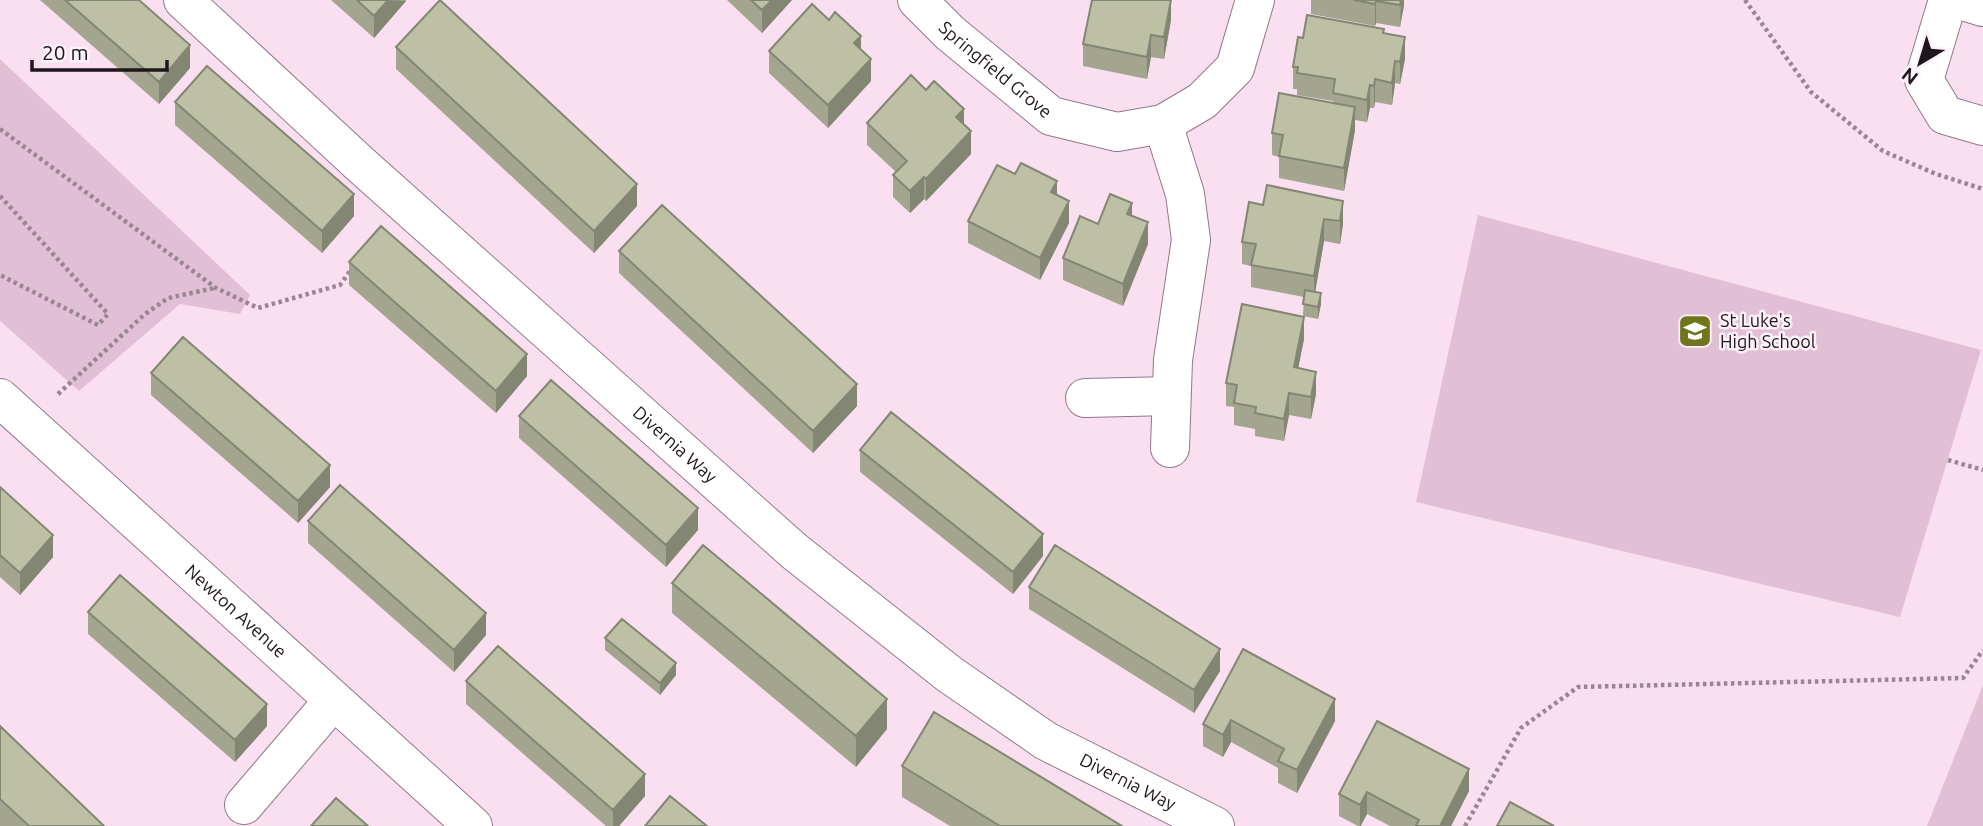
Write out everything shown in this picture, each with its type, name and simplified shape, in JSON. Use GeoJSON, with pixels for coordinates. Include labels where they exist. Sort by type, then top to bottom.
{"type":"FeatureCollection","features":[{"type":"Feature","properties":{"kind":"street","name":"Divernia Way"},"geometry":{"type":"LineString","coordinates":[[183,0],[360,164],[794,551],[949,674],[1046,741],[1215,826]]}},
{"type":"Feature","properties":{"kind":"street","name":"Springfield Grove"},"geometry":{"type":"LineString","coordinates":[[917,0],[950,33],[1051,116],[1117,132],[1163,124],[1202,101],[1235,68],[1255,0]]}},
{"type":"Feature","properties":{"kind":"street"},"geometry":{"type":"LineString","coordinates":[[1948,0],[1924,80],[1945,115],[1983,126]]}},
{"type":"Feature","properties":{"kind":"street"},"geometry":{"type":"LineString","coordinates":[[1960,0],[1983,7]]}},
{"type":"Feature","properties":{"kind":"street"},"geometry":{"type":"LineString","coordinates":[[1163,124],[1185,194],[1191,240],[1173,360],[1170,449]]}},
{"type":"Feature","properties":{"kind":"street"},"geometry":{"type":"LineString","coordinates":[[1085,397],[1171,396]]}},
{"type":"Feature","properties":{"kind":"street","name":"Newton Avenue"},"geometry":{"type":"LineString","coordinates":[[0,398],[473,826]]}},
{"type":"Feature","properties":{"kind":"street"},"geometry":{"type":"LineString","coordinates":[[244,805],[333,701]]}},
{"type":"Feature","properties":{"kind":"path"},"geometry":{"type":"LineString","coordinates":[[1745,0],[1811,92],[1883,151],[1936,174],[1983,189]]}},
{"type":"Feature","properties":{"kind":"path"},"geometry":{"type":"LineString","coordinates":[[0,129],[216,288],[258,308],[340,285],[356,264]]}},
{"type":"Feature","properties":{"kind":"path"},"geometry":{"type":"LineString","coordinates":[[0,196],[108,314],[98,325],[0,275]]}},
{"type":"Feature","properties":{"kind":"path"},"geometry":{"type":"LineString","coordinates":[[28,423],[145,314],[168,298],[216,288]]}},
{"type":"Feature","properties":{"kind":"path"},"geometry":{"type":"LineString","coordinates":[[1948,460],[1983,470]]}},
{"type":"Feature","properties":{"kind":"path"},"geometry":{"type":"LineString","coordinates":[[1465,826],[1521,728],[1578,687],[1963,678],[1983,650]]}},
{"type":"Feature","properties":{"kind":"shaded area"},"geometry":{"type":"Polygon","coordinates":[[[0,59],[250,295],[240,314],[180,304],[79,391],[0,321],[0,59]]]}},
{"type":"Feature","properties":{"kind":"shaded area"},"geometry":{"type":"Polygon","coordinates":[[[1478,215],[1981,350],[1900,617],[1416,502],[1478,215]]]}},
{"type":"Feature","properties":{"kind":"shaded area"},"geometry":{"type":"Polygon","coordinates":[[[1983,685],[1983,826],[1927,826],[1983,685]]]}},
{"type":"Feature","properties":{"kind":"building"},"geometry":{"type":"Polygon","coordinates":[[[65,0],[139,0],[190,45],[159,82],[65,0]]]}},
{"type":"Feature","properties":{"kind":"building"},"geometry":{"type":"Polygon","coordinates":[[[357,0],[388,0],[374,16],[357,0]]]}},
{"type":"Feature","properties":{"kind":"building"},"geometry":{"type":"Polygon","coordinates":[[[440,0],[637,184],[594,231],[396,47],[440,0]]]}},
{"type":"Feature","properties":{"kind":"building"},"geometry":{"type":"Polygon","coordinates":[[[751,0],[772,0],[762,10],[751,0]]]}},
{"type":"Feature","properties":{"kind":"building"},"geometry":{"type":"Polygon","coordinates":[[[1092,0],[1171,0],[1164,37],[1151,35],[1147,57],[1083,44],[1092,0]]]}},
{"type":"Feature","properties":{"kind":"building"},"geometry":{"type":"Polygon","coordinates":[[[1354,0],[1401,0],[1400,5],[1354,0]]]}},
{"type":"Feature","properties":{"kind":"building"},"geometry":{"type":"Polygon","coordinates":[[[812,4],[829,20],[835,12],[861,36],[854,43],[871,59],[828,105],[769,51],[812,4]]]}},
{"type":"Feature","properties":{"kind":"building"},"geometry":{"type":"Polygon","coordinates":[[[1307,15],[1384,29],[1383,33],[1405,37],[1400,62],[1395,61],[1392,83],[1375,79],[1374,86],[1370,85],[1367,100],[1333,93],[1335,79],[1297,73],[1298,67],[1293,67],[1298,37],[1303,38],[1307,15]]]}},
{"type":"Feature","properties":{"kind":"building"},"geometry":{"type":"Polygon","coordinates":[[[207,66],[354,194],[322,231],[175,102],[207,66]]]}},
{"type":"Feature","properties":{"kind":"building"},"geometry":{"type":"Polygon","coordinates":[[[911,75],[926,90],[934,81],[964,109],[956,117],[971,131],[926,179],[924,177],[910,191],[893,175],[907,161],[867,123],[911,75]]]}},
{"type":"Feature","properties":{"kind":"building"},"geometry":{"type":"Polygon","coordinates":[[[1279,93],[1355,107],[1344,168],[1279,156],[1283,135],[1272,133],[1279,93]]]}},
{"type":"Feature","properties":{"kind":"building"},"geometry":{"type":"Polygon","coordinates":[[[1021,163],[1057,181],[1051,192],[1069,201],[1040,258],[968,221],[997,165],[1015,174],[1021,163]]]}},
{"type":"Feature","properties":{"kind":"building"},"geometry":{"type":"Polygon","coordinates":[[[1267,185],[1343,201],[1340,221],[1324,219],[1314,276],[1251,265],[1256,244],[1242,242],[1249,202],[1263,205],[1267,185]]]}},
{"type":"Feature","properties":{"kind":"building"},"geometry":{"type":"Polygon","coordinates":[[[1110,194],[1132,203],[1127,214],[1148,222],[1123,284],[1063,258],[1080,216],[1098,224],[1110,194]]]}},
{"type":"Feature","properties":{"kind":"building"},"geometry":{"type":"Polygon","coordinates":[[[662,205],[857,384],[813,431],[619,251],[662,205]]]}},
{"type":"Feature","properties":{"kind":"building"},"geometry":{"type":"Polygon","coordinates":[[[381,226],[527,354],[496,391],[349,262],[381,226]]]}},
{"type":"Feature","properties":{"kind":"building"},"geometry":{"type":"Polygon","coordinates":[[[1305,290],[1321,293],[1318,307],[1303,304],[1305,290]]]}},
{"type":"Feature","properties":{"kind":"building"},"geometry":{"type":"Polygon","coordinates":[[[1242,304],[1304,317],[1294,367],[1316,372],[1311,397],[1289,393],[1284,419],[1255,413],[1256,407],[1234,403],[1237,385],[1226,383],[1242,304]]]}},
{"type":"Feature","properties":{"kind":"building"},"geometry":{"type":"Polygon","coordinates":[[[183,337],[330,465],[298,501],[151,373],[183,337]]]}},
{"type":"Feature","properties":{"kind":"building"},"geometry":{"type":"Polygon","coordinates":[[[551,380],[698,508],[666,545],[519,416],[551,380]]]}},
{"type":"Feature","properties":{"kind":"building"},"geometry":{"type":"Polygon","coordinates":[[[891,412],[1043,534],[1013,572],[860,450],[891,412]]]}},
{"type":"Feature","properties":{"kind":"building"},"geometry":{"type":"Polygon","coordinates":[[[340,485],[486,613],[454,650],[308,521],[340,485]]]}},
{"type":"Feature","properties":{"kind":"building"},"geometry":{"type":"Polygon","coordinates":[[[0,487],[53,535],[20,573],[0,555],[0,487]]]}},
{"type":"Feature","properties":{"kind":"building"},"geometry":{"type":"Polygon","coordinates":[[[703,545],[887,699],[856,736],[672,583],[703,545]]]}},
{"type":"Feature","properties":{"kind":"building"},"geometry":{"type":"Polygon","coordinates":[[[1055,545],[1220,649],[1194,690],[1029,587],[1055,545]]]}},
{"type":"Feature","properties":{"kind":"building"},"geometry":{"type":"Polygon","coordinates":[[[120,575],[267,704],[235,740],[88,612],[120,575]]]}},
{"type":"Feature","properties":{"kind":"building"},"geometry":{"type":"Polygon","coordinates":[[[622,619],[676,663],[660,683],[605,638],[622,619]]]}},
{"type":"Feature","properties":{"kind":"building"},"geometry":{"type":"Polygon","coordinates":[[[498,646],[645,774],[613,810],[466,681],[498,646]]]}},
{"type":"Feature","properties":{"kind":"building"},"geometry":{"type":"Polygon","coordinates":[[[1243,649],[1335,699],[1297,770],[1278,761],[1284,749],[1231,720],[1223,735],[1203,724],[1243,649]]]}},
{"type":"Feature","properties":{"kind":"building"},"geometry":{"type":"Polygon","coordinates":[[[934,712],[1122,826],[1000,826],[902,766],[934,712]]]}},
{"type":"Feature","properties":{"kind":"building"},"geometry":{"type":"Polygon","coordinates":[[[1377,721],[1469,769],[1440,826],[1416,826],[1419,820],[1367,792],[1360,805],[1339,794],[1377,721]]]}},
{"type":"Feature","properties":{"kind":"building"},"geometry":{"type":"Polygon","coordinates":[[[0,726],[104,826],[29,826],[0,799],[0,726]]]}},
{"type":"Feature","properties":{"kind":"building"},"geometry":{"type":"Polygon","coordinates":[[[670,796],[707,826],[645,826],[670,796]]]}},
{"type":"Feature","properties":{"kind":"building"},"geometry":{"type":"Polygon","coordinates":[[[336,798],[368,826],[311,826],[336,798]]]}},
{"type":"Feature","properties":{"kind":"building"},"geometry":{"type":"Polygon","coordinates":[[[1510,802],[1554,826],[1497,826],[1510,802]]]}},
{"type":"Feature","properties":{"kind":"place","name":"St Luke's High School"},"geometry":{"type":"Point","coordinates":[1695,331]}}]}
